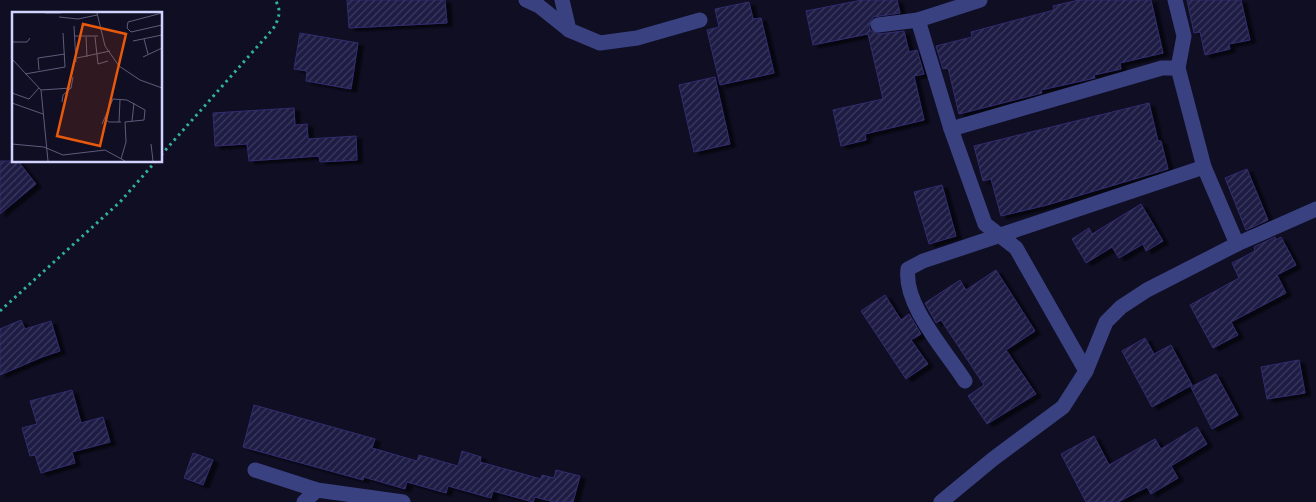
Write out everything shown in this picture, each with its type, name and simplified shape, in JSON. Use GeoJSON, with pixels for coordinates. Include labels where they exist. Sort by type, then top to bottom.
{"type":"FeatureCollection","features":[{"type":"Feature","properties":{"kind":"street"},"geometry":{"type":"LineString","coordinates":[[526,0],[539,6],[569,30],[600,43],[637,38],[700,20]]}},
{"type":"Feature","properties":{"kind":"street"},"geometry":{"type":"LineString","coordinates":[[562,0],[569,30]]}},
{"type":"Feature","properties":{"kind":"street"},"geometry":{"type":"LineString","coordinates":[[878,25],[918,20],[980,0]]}},
{"type":"Feature","properties":{"kind":"street"},"geometry":{"type":"LineString","coordinates":[[1175,0],[1184,36],[1178,68],[1204,167],[1237,244]]}},
{"type":"Feature","properties":{"kind":"street"},"geometry":{"type":"LineString","coordinates":[[918,20],[951,129],[985,224],[1016,248],[1086,371]]}},
{"type":"Feature","properties":{"kind":"street"},"geometry":{"type":"LineString","coordinates":[[951,129],[1162,68],[1178,68]]}},
{"type":"Feature","properties":{"kind":"street"},"geometry":{"type":"LineString","coordinates":[[965,381],[924,320],[912,297],[906,280],[908,269],[923,261],[1204,167]]}},
{"type":"Feature","properties":{"kind":"street"},"geometry":{"type":"LineString","coordinates":[[940,502],[993,459],[1063,407],[1086,371],[1106,322],[1121,307],[1147,290],[1237,244],[1316,209]]}},
{"type":"Feature","properties":{"kind":"street"},"geometry":{"type":"LineString","coordinates":[[255,470],[317,490],[403,502]]}},
{"type":"Feature","properties":{"kind":"street"},"geometry":{"type":"LineString","coordinates":[[304,502],[317,490]]}},
{"type":"Feature","properties":{"kind":"path"},"geometry":{"type":"LineString","coordinates":[[162,154],[273,29],[278,21],[280,12],[275,0]]}},
{"type":"Feature","properties":{"kind":"path"},"geometry":{"type":"LineString","coordinates":[[0,311],[120,202],[155,162]]}},
{"type":"Feature","properties":{"kind":"building"},"geometry":{"type":"Polygon","coordinates":[[[347,0],[445,0],[447,23],[349,28],[347,0]]]}},
{"type":"Feature","properties":{"kind":"building"},"geometry":{"type":"Polygon","coordinates":[[[862,0],[897,0],[900,13],[873,17],[869,27],[871,31],[879,34],[904,31],[909,52],[917,50],[924,74],[914,76],[924,120],[865,134],[866,140],[841,146],[833,110],[883,99],[868,34],[813,45],[806,11],[862,0]]]}},
{"type":"Feature","properties":{"kind":"building"},"geometry":{"type":"Polygon","coordinates":[[[1079,0],[1151,0],[1163,53],[1120,63],[1121,69],[1094,75],[1095,78],[1041,90],[1042,93],[959,114],[948,68],[943,69],[936,46],[972,37],[971,32],[1054,10],[1053,6],[1079,0]]]}},
{"type":"Feature","properties":{"kind":"building"},"geometry":{"type":"Polygon","coordinates":[[[1187,0],[1241,0],[1250,40],[1229,44],[1230,49],[1205,55],[1200,32],[1194,33],[1187,0]]]}},
{"type":"Feature","properties":{"kind":"building"},"geometry":{"type":"Polygon","coordinates":[[[749,2],[753,19],[761,18],[774,73],[720,85],[707,30],[719,27],[715,9],[749,2]]]}},
{"type":"Feature","properties":{"kind":"building"},"geometry":{"type":"Polygon","coordinates":[[[300,33],[358,43],[351,89],[306,81],[307,71],[294,69],[300,33]]]}},
{"type":"Feature","properties":{"kind":"building"},"geometry":{"type":"Polygon","coordinates":[[[715,77],[730,144],[694,152],[679,85],[715,77]]]}},
{"type":"Feature","properties":{"kind":"building"},"geometry":{"type":"Polygon","coordinates":[[[1149,103],[1158,141],[1161,141],[1168,169],[1047,205],[1001,216],[991,179],[983,181],[974,146],[1149,103]]]}},
{"type":"Feature","properties":{"kind":"building"},"geometry":{"type":"Polygon","coordinates":[[[294,108],[295,125],[307,124],[308,139],[356,136],[357,160],[320,162],[319,156],[249,161],[247,144],[215,146],[213,113],[294,108]]]}},
{"type":"Feature","properties":{"kind":"building"},"geometry":{"type":"Polygon","coordinates":[[[0,161],[19,162],[36,184],[0,214],[0,161]]]}},
{"type":"Feature","properties":{"kind":"building"},"geometry":{"type":"Polygon","coordinates":[[[1247,169],[1268,220],[1246,230],[1225,178],[1247,169]]]}},
{"type":"Feature","properties":{"kind":"building"},"geometry":{"type":"Polygon","coordinates":[[[942,185],[956,236],[929,244],[914,192],[942,185]]]}},
{"type":"Feature","properties":{"kind":"building"},"geometry":{"type":"Polygon","coordinates":[[[1141,204],[1163,241],[1146,251],[1143,244],[1119,258],[1112,247],[1086,263],[1072,239],[1089,228],[1092,234],[1141,204]]]}},
{"type":"Feature","properties":{"kind":"building"},"geometry":{"type":"Polygon","coordinates":[[[1275,237],[1276,240],[1281,237],[1296,265],[1277,275],[1286,293],[1231,322],[1238,335],[1213,348],[1190,305],[1239,278],[1232,263],[1255,251],[1254,247],[1275,237]]]}},
{"type":"Feature","properties":{"kind":"building"},"geometry":{"type":"Polygon","coordinates":[[[996,270],[1035,331],[1006,350],[1036,394],[987,424],[968,396],[984,385],[941,320],[936,323],[925,303],[960,280],[966,290],[996,270]]]}},
{"type":"Feature","properties":{"kind":"building"},"geometry":{"type":"Polygon","coordinates":[[[885,295],[901,320],[909,314],[921,334],[911,340],[928,364],[906,379],[861,311],[885,295]]]}},
{"type":"Feature","properties":{"kind":"building"},"geometry":{"type":"Polygon","coordinates":[[[21,320],[25,329],[51,321],[60,351],[0,375],[0,329],[21,320]]]}},
{"type":"Feature","properties":{"kind":"building"},"geometry":{"type":"Polygon","coordinates":[[[1145,338],[1154,354],[1171,345],[1192,385],[1152,407],[1122,351],[1145,338]]]}},
{"type":"Feature","properties":{"kind":"building"},"geometry":{"type":"Polygon","coordinates":[[[1299,360],[1305,393],[1267,399],[1261,367],[1299,360]]]}},
{"type":"Feature","properties":{"kind":"building"},"geometry":{"type":"Polygon","coordinates":[[[1216,374],[1238,415],[1212,429],[1191,387],[1216,374]]]}},
{"type":"Feature","properties":{"kind":"building"},"geometry":{"type":"Polygon","coordinates":[[[72,390],[81,423],[103,417],[110,442],[72,452],[75,463],[41,473],[35,455],[30,456],[22,428],[37,424],[30,401],[72,390]]]}},
{"type":"Feature","properties":{"kind":"building"},"geometry":{"type":"Polygon","coordinates":[[[254,405],[375,439],[372,448],[417,461],[419,455],[458,466],[462,451],[481,457],[480,462],[541,479],[542,475],[554,478],[556,470],[580,476],[573,502],[554,502],[535,497],[533,502],[493,491],[491,498],[448,486],[446,493],[407,482],[405,489],[364,477],[363,480],[243,447],[254,405]]]}},
{"type":"Feature","properties":{"kind":"building"},"geometry":{"type":"Polygon","coordinates":[[[1197,427],[1207,444],[1171,466],[1178,478],[1151,494],[1147,487],[1118,502],[1086,502],[1061,454],[1094,436],[1109,465],[1155,439],[1161,449],[1197,427]]]}},
{"type":"Feature","properties":{"kind":"building"},"geometry":{"type":"Polygon","coordinates":[[[193,453],[213,460],[203,485],[184,478],[193,453]]]}}]}
